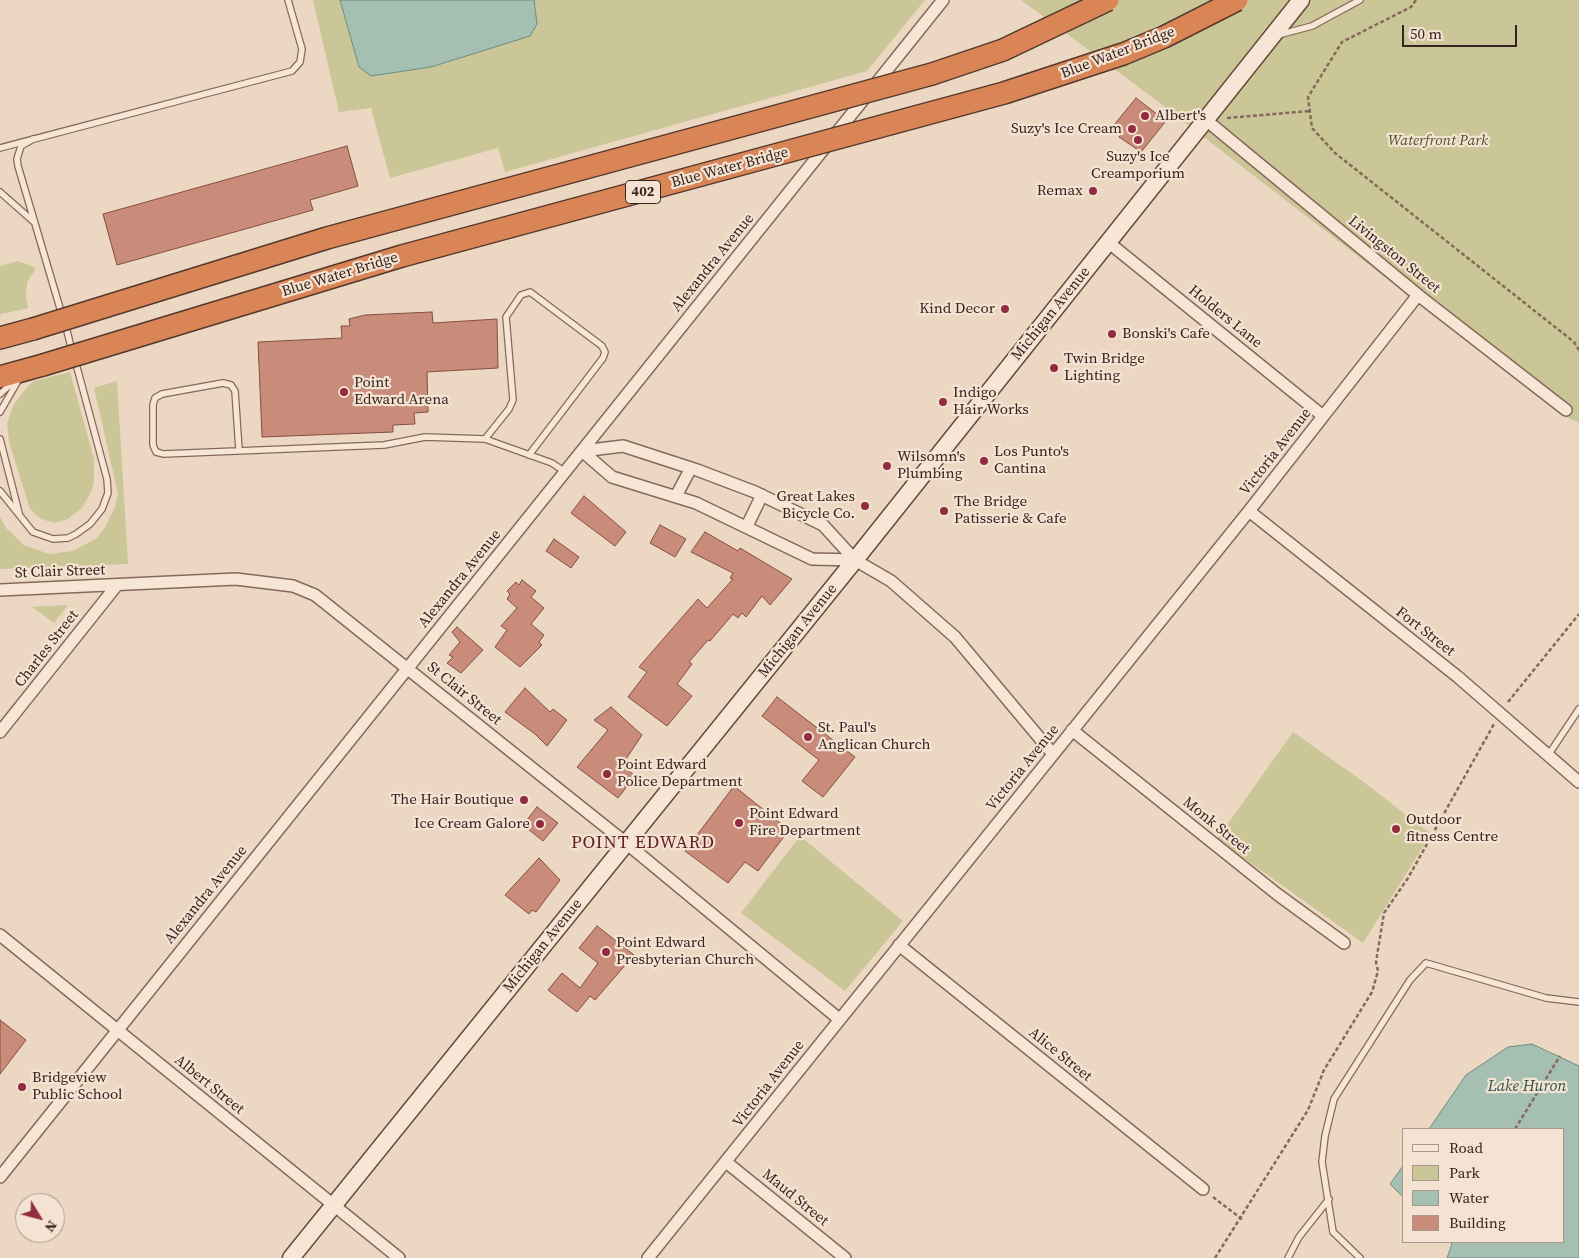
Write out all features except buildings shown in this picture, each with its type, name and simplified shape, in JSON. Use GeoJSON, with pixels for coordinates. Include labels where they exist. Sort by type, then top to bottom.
{"type":"FeatureCollection","features":[{"type":"Feature","properties":{"kind":"highway"},"geometry":{"type":"LineString","coordinates":[[12,334],[327,238],[932,74],[1003,50],[1108,0]]}},
{"type":"Feature","properties":{"kind":"highway","name":"Blue Water Bridge"},"geometry":{"type":"LineString","coordinates":[[32,370],[402,256],[1004,93],[1123,54],[1164,37],[1237,0]]}},
{"type":"Feature","properties":{"kind":"highway","name":"402"},"geometry":{"type":"LineString","coordinates":[[0,376],[32,370]]}},
{"type":"Feature","properties":{"kind":"street","name":"Alexandra Avenue"},"geometry":{"type":"LineString","coordinates":[[0,1177],[943,0]]}},
{"type":"Feature","properties":{"kind":"street","name":"Michigan Avenue"},"geometry":{"type":"LineString","coordinates":[[291,1258],[855,560],[1301,0]]}},
{"type":"Feature","properties":{"kind":"street","name":"Livingston Street"},"geometry":{"type":"LineString","coordinates":[[1206,120],[1418,295],[1566,410]]}},
{"type":"Feature","properties":{"kind":"street","name":"Holders Lane"},"geometry":{"type":"LineString","coordinates":[[1108,242],[1323,416]]}},
{"type":"Feature","properties":{"kind":"street","name":"Victoria Avenue"},"geometry":{"type":"LineString","coordinates":[[648,1258],[1248,511],[1418,295]]}},
{"type":"Feature","properties":{"kind":"street"},"geometry":{"type":"LineString","coordinates":[[582,451],[623,446],[692,468],[762,495],[823,525],[855,560],[891,581],[955,636],[1053,754]]}},
{"type":"Feature","properties":{"kind":"street"},"geometry":{"type":"LineString","coordinates":[[582,451],[612,477],[676,496],[747,526],[812,559],[855,560]]}},
{"type":"Feature","properties":{"kind":"street"},"geometry":{"type":"LineString","coordinates":[[676,496],[692,468]]}},
{"type":"Feature","properties":{"kind":"street"},"geometry":{"type":"LineString","coordinates":[[747,526],[762,495]]}},
{"type":"Feature","properties":{"kind":"street","name":"Fort Street"},"geometry":{"type":"LineString","coordinates":[[1248,511],[1500,712],[1579,782]]}},
{"type":"Feature","properties":{"kind":"street","name":"St Clair Street"},"geometry":{"type":"LineString","coordinates":[[0,590],[236,579],[293,586],[327,603],[626,843],[839,1019]]}},
{"type":"Feature","properties":{"kind":"street","name":"Charles Street"},"geometry":{"type":"LineString","coordinates":[[0,732],[117,585]]}},
{"type":"Feature","properties":{"kind":"street","name":"Monk Street"},"geometry":{"type":"LineString","coordinates":[[1072,730],[1277,894],[1344,943]]}},
{"type":"Feature","properties":{"kind":"street","name":"Albert Street"},"geometry":{"type":"LineString","coordinates":[[0,934],[399,1258]]}},
{"type":"Feature","properties":{"kind":"street","name":"Alice Street"},"geometry":{"type":"LineString","coordinates":[[899,944],[1203,1189]]}},
{"type":"Feature","properties":{"kind":"street","name":"Maud Street"},"geometry":{"type":"LineString","coordinates":[[726,1162],[845,1258]]}},
{"type":"Feature","properties":{"kind":"lane"},"geometry":{"type":"LineString","coordinates":[[0,148],[292,71],[300,62],[302,49],[288,0]]}},
{"type":"Feature","properties":{"kind":"lane"},"geometry":{"type":"LineString","coordinates":[[1271,37],[1312,26],[1360,0]]}},
{"type":"Feature","properties":{"kind":"lane"},"geometry":{"type":"LineString","coordinates":[[0,491],[23,522],[39,536],[53,539],[68,538],[84,529],[96,518],[108,493],[107,479],[52,276],[16,159],[21,146],[33,139]]}},
{"type":"Feature","properties":{"kind":"lane"},"geometry":{"type":"LineString","coordinates":[[0,192],[34,222]]}},
{"type":"Feature","properties":{"kind":"lane"},"geometry":{"type":"LineString","coordinates":[[485,439],[509,409],[513,400],[506,318],[521,295],[530,292],[602,346],[605,352],[603,358],[529,455]]}},
{"type":"Feature","properties":{"kind":"lane"},"geometry":{"type":"LineString","coordinates":[[0,394],[32,370]]}},
{"type":"Feature","properties":{"kind":"lane"},"geometry":{"type":"LineString","coordinates":[[0,412],[9,393],[32,370]]}},
{"type":"Feature","properties":{"kind":"lane"},"geometry":{"type":"LineString","coordinates":[[239,450],[235,391],[230,385],[223,383],[162,394],[155,398],[153,405],[153,445],[156,452],[163,454],[384,445],[425,436],[485,439],[552,463],[565,472]]}},
{"type":"Feature","properties":{"kind":"lane"},"geometry":{"type":"LineString","coordinates":[[0,439],[17,506],[23,522]]}},
{"type":"Feature","properties":{"kind":"lane"},"geometry":{"type":"LineString","coordinates":[[1549,754],[1579,709]]}},
{"type":"Feature","properties":{"kind":"lane"},"geometry":{"type":"LineString","coordinates":[[1360,1258],[1333,1232],[1322,1162],[1334,1099],[1410,980],[1426,963],[1546,998],[1579,1002]]}},
{"type":"Feature","properties":{"kind":"lane"},"geometry":{"type":"LineString","coordinates":[[1288,1258],[1299,1237],[1329,1199]]}},
{"type":"Feature","properties":{"kind":"path"},"geometry":{"type":"LineString","coordinates":[[1416,0],[1411,7],[1342,42],[1308,97],[1312,128],[1335,153],[1574,342],[1579,350]]}},
{"type":"Feature","properties":{"kind":"path"},"geometry":{"type":"LineString","coordinates":[[1206,120],[1310,110]]}},
{"type":"Feature","properties":{"kind":"path"},"geometry":{"type":"LineString","coordinates":[[1215,1258],[1308,1110],[1324,1070],[1372,992],[1378,971],[1376,962],[1384,913],[1408,878],[1500,712],[1579,614]]}},
{"type":"Feature","properties":{"kind":"path"},"geometry":{"type":"LineString","coordinates":[[1516,1128],[1560,1056]]}},
{"type":"Feature","properties":{"kind":"path"},"geometry":{"type":"LineString","coordinates":[[1203,1189],[1244,1220]]}},
{"type":"Feature","properties":{"kind":"green space"},"geometry":{"type":"Polygon","coordinates":[[[313,0],[925,0],[867,71],[505,172],[498,148],[390,178],[371,108],[339,112],[313,0]]]}},
{"type":"Feature","properties":{"kind":"green space","name":"Waterfront Park"},"geometry":{"type":"Polygon","coordinates":[[[1021,0],[1579,0],[1579,423],[1566,417],[1152,97],[1021,0]]]}},
{"type":"Feature","properties":{"kind":"green space"},"geometry":{"type":"Polygon","coordinates":[[[18,261],[34,267],[35,270],[27,282],[26,297],[28,308],[1,314],[0,318],[0,266],[18,261]]]}},
{"type":"Feature","properties":{"kind":"green space"},"geometry":{"type":"Polygon","coordinates":[[[70,372],[94,459],[94,480],[92,490],[82,508],[68,519],[54,523],[41,519],[30,509],[9,442],[7,423],[14,404],[34,381],[70,372]]]}},
{"type":"Feature","properties":{"kind":"green space"},"geometry":{"type":"Polygon","coordinates":[[[117,381],[128,564],[0,569],[0,517],[6,528],[24,545],[49,554],[73,551],[97,538],[105,527],[115,507],[118,494],[94,388],[117,381]]]}},
{"type":"Feature","properties":{"kind":"green space"},"geometry":{"type":"Polygon","coordinates":[[[68,605],[54,623],[32,607],[68,605]]]}},
{"type":"Feature","properties":{"kind":"green space"},"geometry":{"type":"Polygon","coordinates":[[[1293,732],[1361,780],[1431,834],[1363,943],[1217,839],[1293,732]]]}},
{"type":"Feature","properties":{"kind":"green space"},"geometry":{"type":"Polygon","coordinates":[[[800,836],[903,921],[845,991],[741,913],[800,836]]]}},
{"type":"Feature","properties":{"kind":"water"},"geometry":{"type":"Polygon","coordinates":[[[340,0],[534,0],[537,24],[530,36],[431,67],[371,76],[359,67],[340,0]]]}},
{"type":"Feature","properties":{"kind":"water","name":"Lake Huron"},"geometry":{"type":"Polygon","coordinates":[[[1532,1044],[1579,1066],[1579,1258],[1447,1258],[1451,1243],[1564,1243],[1564,1128],[1430,1128],[1466,1075],[1508,1047],[1532,1044]]]}},
{"type":"Feature","properties":{"kind":"water"},"geometry":{"type":"Polygon","coordinates":[[[1402,1167],[1402,1196],[1390,1184],[1402,1167]]]}},
{"type":"Feature","properties":{"kind":"place","name":"Albert's"},"geometry":{"type":"Point","coordinates":[1145,116]}},
{"type":"Feature","properties":{"kind":"place","name":"Suzy's Ice Cream"},"geometry":{"type":"Point","coordinates":[1132,129]}},
{"type":"Feature","properties":{"kind":"place","name":"Suzy's Ice Creamporium"},"geometry":{"type":"Point","coordinates":[1138,140]}},
{"type":"Feature","properties":{"kind":"place","name":"Remax"},"geometry":{"type":"Point","coordinates":[1093,191]}},
{"type":"Feature","properties":{"kind":"place","name":"Kind Decor"},"geometry":{"type":"Point","coordinates":[1005,309]}},
{"type":"Feature","properties":{"kind":"place","name":"Bonski's Cafe"},"geometry":{"type":"Point","coordinates":[1112,334]}},
{"type":"Feature","properties":{"kind":"place","name":"Twin Bridge Lighting"},"geometry":{"type":"Point","coordinates":[1054,368]}},
{"type":"Feature","properties":{"kind":"place","name":"Point Edward Arena"},"geometry":{"type":"Point","coordinates":[344,392]}},
{"type":"Feature","properties":{"kind":"place","name":"Indigo Hair Works"},"geometry":{"type":"Point","coordinates":[943,402]}},
{"type":"Feature","properties":{"kind":"place","name":"Los Punto's Cantina"},"geometry":{"type":"Point","coordinates":[984,461]}},
{"type":"Feature","properties":{"kind":"place","name":"Wilsomn's Plumbing"},"geometry":{"type":"Point","coordinates":[887,466]}},
{"type":"Feature","properties":{"kind":"place","name":"Great Lakes Bicycle Co."},"geometry":{"type":"Point","coordinates":[865,506]}},
{"type":"Feature","properties":{"kind":"place","name":"The Bridge Patisserie & Cafe"},"geometry":{"type":"Point","coordinates":[944,511]}},
{"type":"Feature","properties":{"kind":"place","name":"St. Paul's Anglican Church"},"geometry":{"type":"Point","coordinates":[808,737]}},
{"type":"Feature","properties":{"kind":"place","name":"Point Edward Police Department"},"geometry":{"type":"Point","coordinates":[607,774]}},
{"type":"Feature","properties":{"kind":"place","name":"The Hair Boutique"},"geometry":{"type":"Point","coordinates":[524,800]}},
{"type":"Feature","properties":{"kind":"place","name":"Point Edward Fire Department"},"geometry":{"type":"Point","coordinates":[739,823]}},
{"type":"Feature","properties":{"kind":"place","name":"Ice Cream Galore"},"geometry":{"type":"Point","coordinates":[540,824]}},
{"type":"Feature","properties":{"kind":"place","name":"Outdoor fitness Centre"},"geometry":{"type":"Point","coordinates":[1396,829]}},
{"type":"Feature","properties":{"kind":"place","name":"Point Edward Presbyterian Church"},"geometry":{"type":"Point","coordinates":[606,952]}},
{"type":"Feature","properties":{"kind":"place","name":"Bridgeview Public School"},"geometry":{"type":"Point","coordinates":[22,1087]}},
{"type":"Feature","properties":{"kind":"district","name":"POINT EDWARD"},"geometry":{"type":"Point","coordinates":[643,843]}}]}
